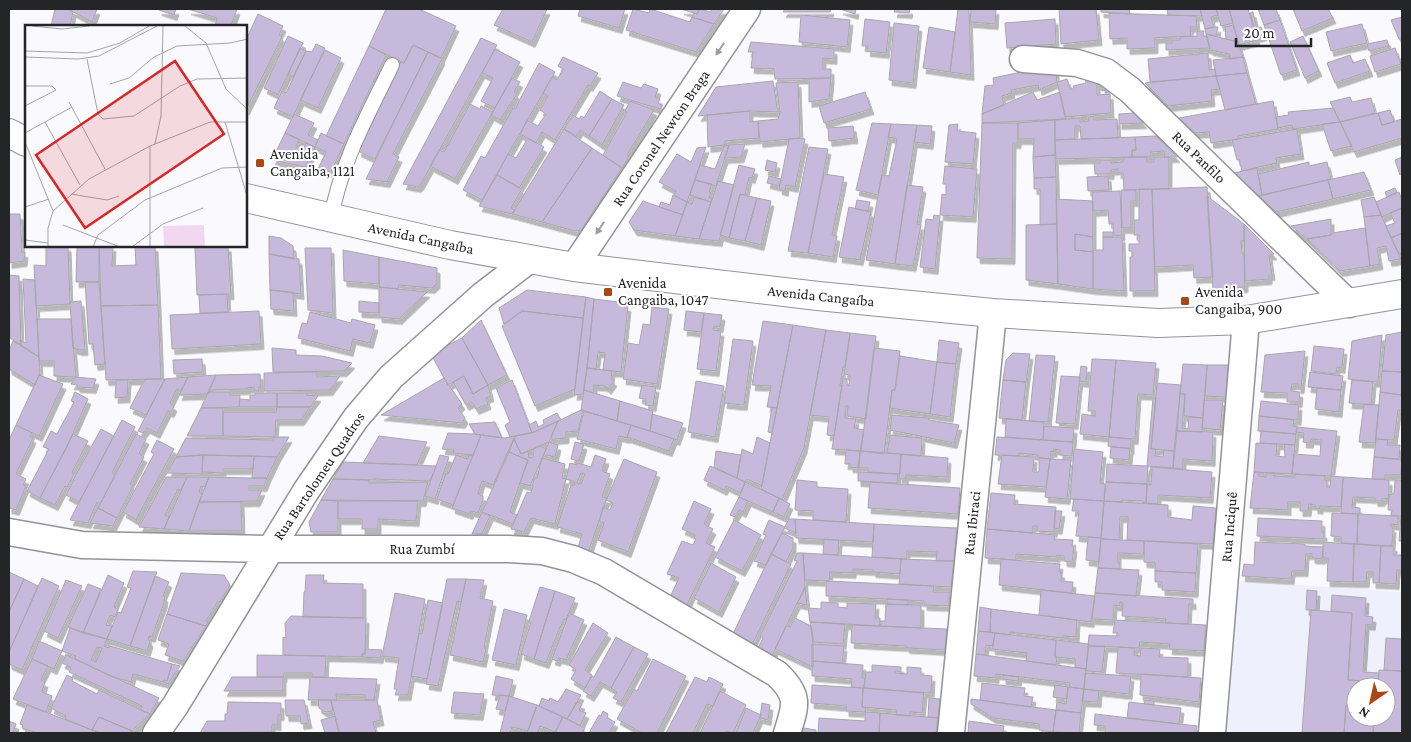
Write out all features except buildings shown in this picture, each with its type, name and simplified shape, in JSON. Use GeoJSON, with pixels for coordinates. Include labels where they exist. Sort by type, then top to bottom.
{"type":"FeatureCollection","features":[{"type":"Feature","properties":{"kind":"main road"},"geometry":{"type":"LineString","coordinates":[[9,133],[25,141]]}},
{"type":"Feature","properties":{"kind":"main road","name":"Avenida Cangaíba"},"geometry":{"type":"LineString","coordinates":[[248,198],[450,246],[574,267],[818,296],[993,313],[1158,323],[1246,320],[1402,294]]}},
{"type":"Feature","properties":{"kind":"street","name":"Rua Coronel Newton Braga"},"geometry":{"type":"LineString","coordinates":[[574,267],[747,9]]}},
{"type":"Feature","properties":{"kind":"street","name":"Rua Panfilo"},"geometry":{"type":"LineString","coordinates":[[1023,58],[1078,63],[1106,72],[1130,90],[1349,304]]}},
{"type":"Feature","properties":{"kind":"street","name":"Rua Bartolomeu Quadros"},"geometry":{"type":"LineString","coordinates":[[156,733],[176,706],[306,491],[356,418],[391,376],[483,295],[530,259]]}},
{"type":"Feature","properties":{"kind":"street","name":"Rua Ibiraci"},"geometry":{"type":"LineString","coordinates":[[951,733],[993,313]]}},
{"type":"Feature","properties":{"kind":"street","name":"Rua Inciquê"},"geometry":{"type":"LineString","coordinates":[[1212,733],[1246,320]]}},
{"type":"Feature","properties":{"kind":"street","name":"Rua Zumbí"},"geometry":{"type":"LineString","coordinates":[[9,532],[82,545],[271,549],[509,549],[542,551],[573,559],[604,572],[777,674],[788,684],[794,695],[793,712],[786,733]]}},
{"type":"Feature","properties":{"kind":"lane"},"geometry":{"type":"LineString","coordinates":[[331,218],[335,196],[350,152],[392,65]]}},
{"type":"Feature","properties":{"kind":"shaded area"},"geometry":{"type":"Polygon","coordinates":[[[1239,581],[1402,592],[1402,733],[1225,733],[1239,581]]]}},
{"type":"Feature","properties":{"kind":"place","name":"Avenida Cangaiba, 1121"},"geometry":{"type":"Point","coordinates":[260,163]}},
{"type":"Feature","properties":{"kind":"place","name":"Avenida Cangaiba, 1047"},"geometry":{"type":"Point","coordinates":[608,292]}},
{"type":"Feature","properties":{"kind":"place","name":"Avenida Cangaiba, 900"},"geometry":{"type":"Point","coordinates":[1185,301]}}]}
